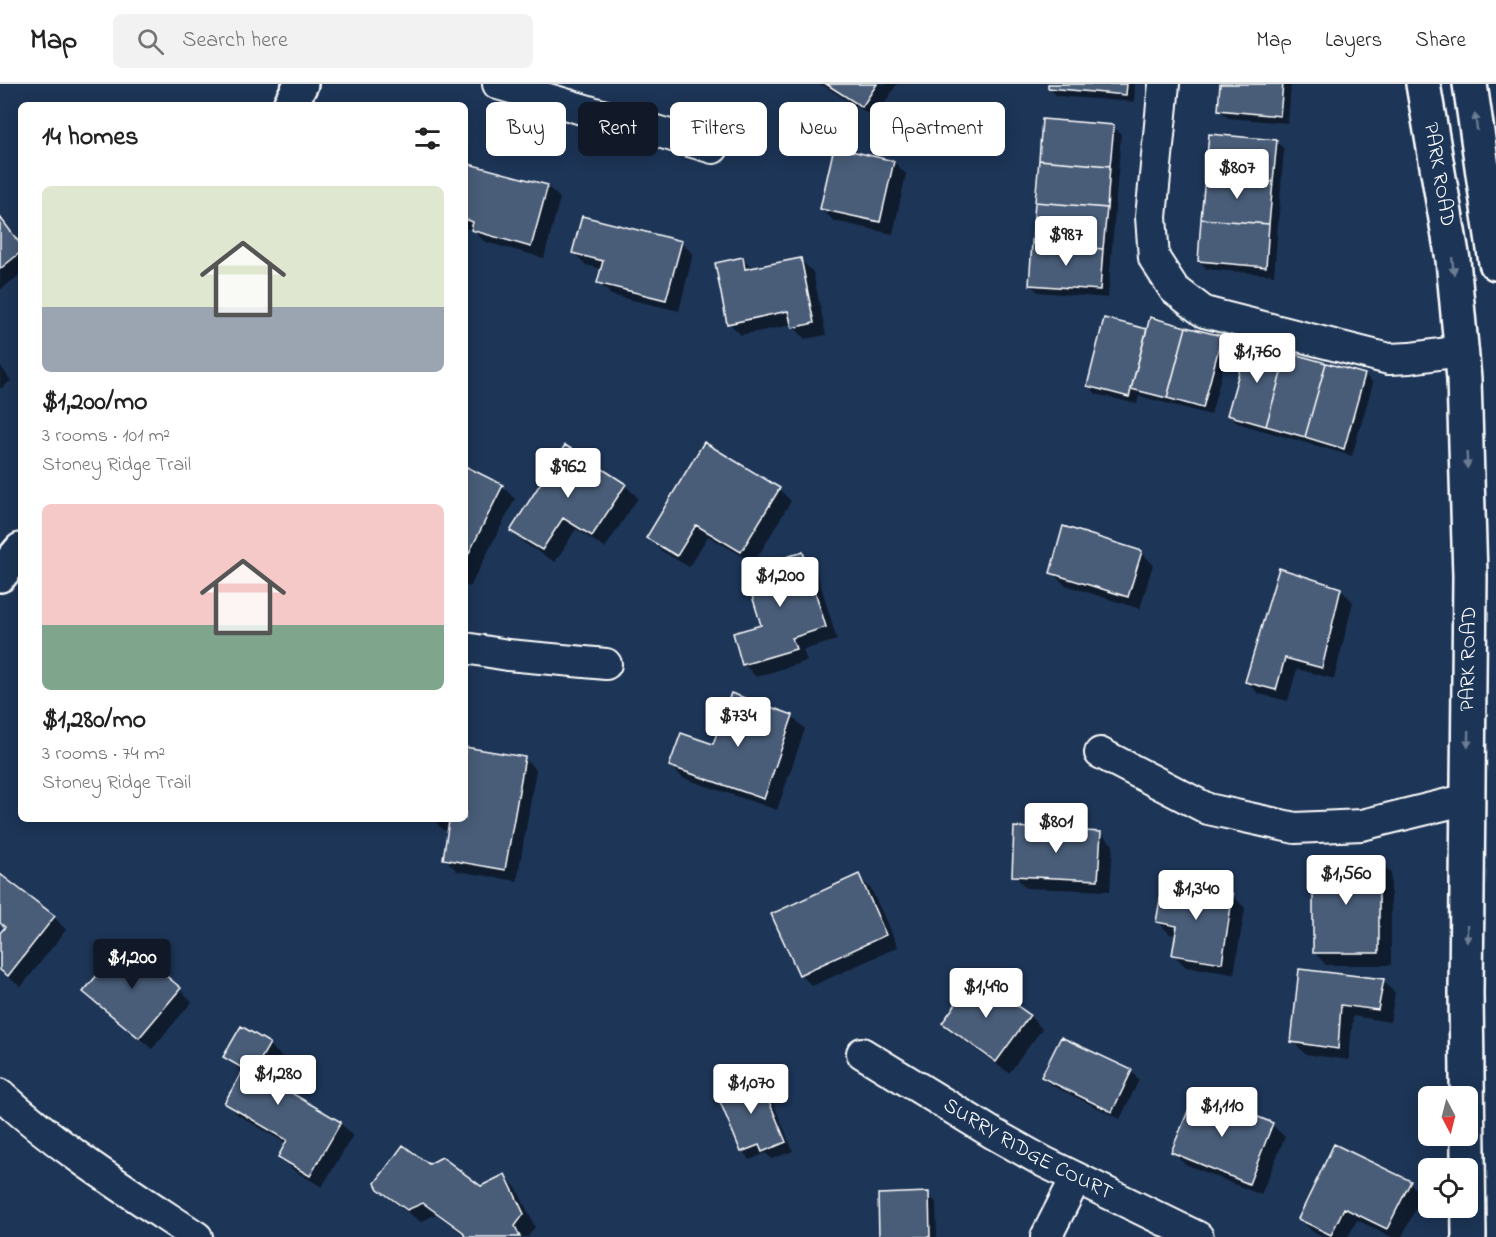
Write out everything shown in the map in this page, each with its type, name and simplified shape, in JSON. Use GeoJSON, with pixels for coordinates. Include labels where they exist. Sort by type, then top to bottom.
{"type":"FeatureCollection","features":[{"type":"Feature","properties":{"kind":"main road"},"geometry":{"type":"LineString","coordinates":[[292,102],[301,84]]}},
{"type":"Feature","properties":{"kind":"main road","name":"PARK ROAD"},"geometry":{"type":"LineString","coordinates":[[1423,84],[1453,260],[1468,472],[1470,576],[1466,993],[1469,1237]]}},
{"type":"Feature","properties":{"kind":"main road","name":"PARK ROAD"},"geometry":{"type":"LineString","coordinates":[[1470,84],[1496,263]]}},
{"type":"Feature","properties":{"kind":"main road"},"geometry":{"type":"LineString","coordinates":[[0,575],[18,554]]}},
{"type":"Feature","properties":{"kind":"street"},"geometry":{"type":"LineString","coordinates":[[498,84],[670,134]]}},
{"type":"Feature","properties":{"kind":"street"},"geometry":{"type":"LineString","coordinates":[[1164,84],[1151,217],[1154,258],[1174,289],[1204,312],[1389,359],[1461,351]]}},
{"type":"Feature","properties":{"kind":"street"},"geometry":{"type":"LineString","coordinates":[[468,648],[508,655],[606,664]]}},
{"type":"Feature","properties":{"kind":"street"},"geometry":{"type":"LineString","coordinates":[[1100,753],[1208,809],[1295,828],[1362,825],[1468,799]]}},
{"type":"Feature","properties":{"kind":"street","name":"SURRY RIDGE COURT"},"geometry":{"type":"LineString","coordinates":[[862,1053],[994,1134],[1076,1178],[1198,1237]]}},
{"type":"Feature","properties":{"kind":"street"},"geometry":{"type":"LineString","coordinates":[[0,1094],[87,1165],[197,1237]]}},
{"type":"Feature","properties":{"kind":"street"},"geometry":{"type":"LineString","coordinates":[[1046,1237],[1076,1178]]}},
{"type":"Feature","properties":{"kind":"building"},"geometry":{"type":"Polygon","coordinates":[[[826,84],[877,84],[862,107],[858,102],[854,102],[826,84]]]}},
{"type":"Feature","properties":{"kind":"building"},"geometry":{"type":"Polygon","coordinates":[[[1048,84],[1127,84],[1126,95],[1048,88],[1048,84]]]}},
{"type":"Feature","properties":{"kind":"building"},"geometry":{"type":"Polygon","coordinates":[[[1220,84],[1283,84],[1280,116],[1218,110],[1220,84]]]}},
{"type":"Feature","properties":{"kind":"building"},"geometry":{"type":"Polygon","coordinates":[[[1042,119],[1114,125],[1110,166],[1039,160],[1042,119]]]}},
{"type":"Feature","properties":{"kind":"building"},"geometry":{"type":"Polygon","coordinates":[[[1209,134],[1277,140],[1273,182],[1205,177],[1209,134]]]}},
{"type":"Feature","properties":{"kind":"building"},"geometry":{"type":"Polygon","coordinates":[[[858,153],[894,161],[880,222],[820,209],[832,156],[858,156],[858,153]]]}},
{"type":"Feature","properties":{"kind":"building"},"geometry":{"type":"Polygon","coordinates":[[[1039,160],[1110,166],[1107,208],[1035,202],[1039,160]]]}},
{"type":"Feature","properties":{"kind":"building"},"geometry":{"type":"Polygon","coordinates":[[[468,164],[548,185],[531,247],[471,230],[473,222],[468,220],[468,164]]]}},
{"type":"Feature","properties":{"kind":"building"},"geometry":{"type":"Polygon","coordinates":[[[1205,177],[1273,182],[1269,224],[1201,219],[1205,177]]]}},
{"type":"Feature","properties":{"kind":"building"},"geometry":{"type":"Polygon","coordinates":[[[1035,202],[1107,208],[1103,249],[1032,243],[1035,202]]]}},
{"type":"Feature","properties":{"kind":"building"},"geometry":{"type":"Polygon","coordinates":[[[582,216],[682,241],[666,300],[597,283],[603,261],[572,253],[582,216]]]}},
{"type":"Feature","properties":{"kind":"building"},"geometry":{"type":"Polygon","coordinates":[[[0,217],[18,241],[18,254],[0,269],[0,217]]]}},
{"type":"Feature","properties":{"kind":"building"},"geometry":{"type":"Polygon","coordinates":[[[1201,219],[1269,224],[1266,267],[1198,261],[1201,219]]]}},
{"type":"Feature","properties":{"kind":"building"},"geometry":{"type":"Polygon","coordinates":[[[1032,243],[1103,249],[1100,290],[1029,285],[1032,243]]]}},
{"type":"Feature","properties":{"kind":"building"},"geometry":{"type":"Polygon","coordinates":[[[743,257],[745,269],[801,258],[814,323],[792,328],[788,311],[727,324],[715,263],[743,257]]]}},
{"type":"Feature","properties":{"kind":"building"},"geometry":{"type":"Polygon","coordinates":[[[1150,317],[1186,327],[1167,398],[1131,389],[1150,317]]]}},
{"type":"Feature","properties":{"kind":"building"},"geometry":{"type":"Polygon","coordinates":[[[1104,318],[1147,329],[1129,397],[1087,386],[1104,318]]]}},
{"type":"Feature","properties":{"kind":"building"},"geometry":{"type":"Polygon","coordinates":[[[1186,327],[1222,336],[1203,408],[1167,398],[1186,327]]]}},
{"type":"Feature","properties":{"kind":"building"},"geometry":{"type":"Polygon","coordinates":[[[1248,341],[1287,352],[1266,426],[1227,415],[1248,341]]]}},
{"type":"Feature","properties":{"kind":"building"},"geometry":{"type":"Polygon","coordinates":[[[1287,352],[1326,363],[1305,437],[1266,426],[1287,352]]]}},
{"type":"Feature","properties":{"kind":"building"},"geometry":{"type":"Polygon","coordinates":[[[1326,363],[1365,374],[1344,449],[1305,437],[1326,363]]]}},
{"type":"Feature","properties":{"kind":"building"},"geometry":{"type":"Polygon","coordinates":[[[704,442],[780,488],[741,552],[696,525],[677,556],[646,538],[704,442]]]}},
{"type":"Feature","properties":{"kind":"building"},"geometry":{"type":"Polygon","coordinates":[[[565,445],[626,484],[592,536],[563,518],[542,550],[510,531],[565,445]]]}},
{"type":"Feature","properties":{"kind":"building"},"geometry":{"type":"Polygon","coordinates":[[[468,468],[503,485],[468,555],[468,468]]]}},
{"type":"Feature","properties":{"kind":"building"},"geometry":{"type":"Polygon","coordinates":[[[1063,526],[1142,551],[1128,597],[1050,573],[1063,526]]]}},
{"type":"Feature","properties":{"kind":"building"},"geometry":{"type":"Polygon","coordinates":[[[803,552],[826,627],[792,638],[796,649],[742,665],[733,633],[761,625],[744,570],[803,552]]]}},
{"type":"Feature","properties":{"kind":"building"},"geometry":{"type":"Polygon","coordinates":[[[1279,568],[1341,588],[1322,668],[1285,658],[1276,690],[1245,682],[1279,568]]]}},
{"type":"Feature","properties":{"kind":"building"},"geometry":{"type":"Polygon","coordinates":[[[731,693],[793,715],[764,799],[669,766],[681,733],[713,744],[731,693]]]}},
{"type":"Feature","properties":{"kind":"building"},"geometry":{"type":"Polygon","coordinates":[[[468,748],[525,757],[505,870],[443,859],[449,822],[468,822],[468,748]]]}},
{"type":"Feature","properties":{"kind":"building"},"geometry":{"type":"Polygon","coordinates":[[[1014,827],[1101,832],[1098,880],[1012,876],[1014,827]]]}},
{"type":"Feature","properties":{"kind":"building"},"geometry":{"type":"Polygon","coordinates":[[[1313,858],[1379,859],[1379,953],[1313,953],[1313,858]]]}},
{"type":"Feature","properties":{"kind":"building"},"geometry":{"type":"Polygon","coordinates":[[[0,874],[55,916],[8,976],[0,970],[0,933],[5,927],[0,923],[0,874]]]}},
{"type":"Feature","properties":{"kind":"building"},"geometry":{"type":"Polygon","coordinates":[[[859,874],[886,935],[799,975],[771,914],[859,874]]]}},
{"type":"Feature","properties":{"kind":"building"},"geometry":{"type":"Polygon","coordinates":[[[1163,883],[1233,894],[1222,963],[1172,955],[1177,926],[1156,922],[1163,883]]]}},
{"type":"Feature","properties":{"kind":"building"},"geometry":{"type":"Polygon","coordinates":[[[125,942],[181,988],[139,1038],[83,992],[125,942]]]}},
{"type":"Feature","properties":{"kind":"building"},"geometry":{"type":"Polygon","coordinates":[[[1299,969],[1384,979],[1378,1010],[1341,1005],[1338,1049],[1291,1042],[1299,969]]]}},
{"type":"Feature","properties":{"kind":"building"},"geometry":{"type":"Polygon","coordinates":[[[976,976],[1030,1015],[996,1062],[942,1023],[976,976]]]}},
{"type":"Feature","properties":{"kind":"building"},"geometry":{"type":"Polygon","coordinates":[[[241,1026],[270,1043],[254,1071],[341,1122],[310,1176],[278,1157],[287,1140],[224,1103],[244,1069],[223,1057],[241,1026]]]}},
{"type":"Feature","properties":{"kind":"building"},"geometry":{"type":"Polygon","coordinates":[[[1061,1037],[1132,1070],[1112,1112],[1041,1077],[1061,1037]]]}},
{"type":"Feature","properties":{"kind":"building"},"geometry":{"type":"Polygon","coordinates":[[[758,1075],[786,1142],[762,1152],[759,1145],[741,1152],[716,1092],[758,1075]]]}},
{"type":"Feature","properties":{"kind":"building"},"geometry":{"type":"Polygon","coordinates":[[[1196,1092],[1273,1123],[1249,1184],[1171,1152],[1196,1092]]]}},
{"type":"Feature","properties":{"kind":"building"},"geometry":{"type":"Polygon","coordinates":[[[1334,1144],[1411,1181],[1387,1229],[1344,1208],[1331,1235],[1298,1219],[1334,1144]]]}},
{"type":"Feature","properties":{"kind":"building"},"geometry":{"type":"Polygon","coordinates":[[[403,1145],[429,1164],[442,1157],[481,1186],[505,1174],[524,1214],[515,1226],[520,1237],[465,1237],[463,1232],[423,1203],[407,1210],[378,1189],[375,1183],[403,1145]]]}},
{"type":"Feature","properties":{"kind":"building"},"geometry":{"type":"Polygon","coordinates":[[[929,1192],[930,1237],[879,1237],[878,1194],[929,1192]]]}}]}
